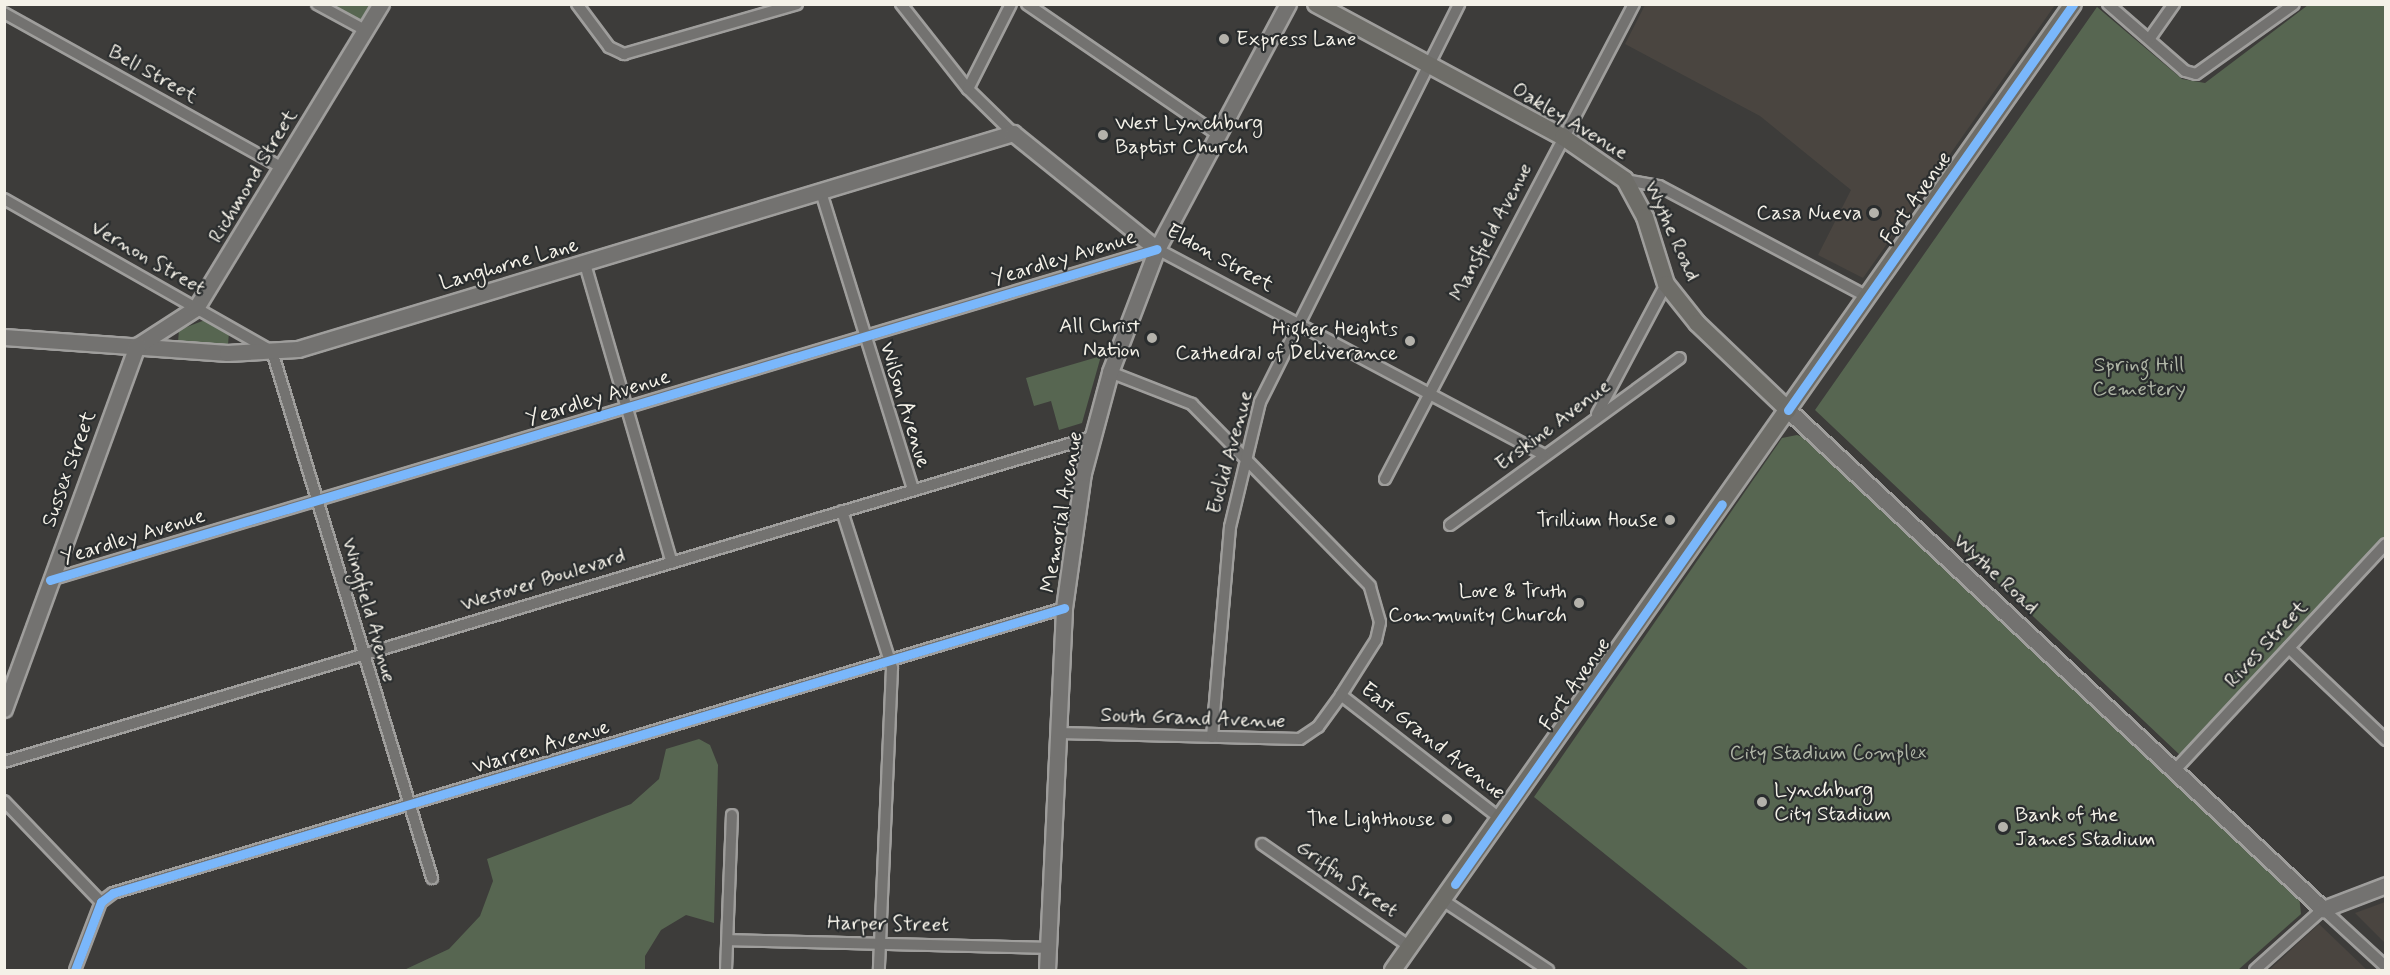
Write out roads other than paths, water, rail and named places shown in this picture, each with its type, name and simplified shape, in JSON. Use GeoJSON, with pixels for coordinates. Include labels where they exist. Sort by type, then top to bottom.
{"type":"FeatureCollection","features":[{"type":"Feature","properties":{"kind":"main road","name":"Oakley Avenue"},"geometry":{"type":"LineString","coordinates":[[1316,4],[1563,137],[1624,180]]}},
{"type":"Feature","properties":{"kind":"main road","name":"Fort Avenue"},"geometry":{"type":"LineString","coordinates":[[1393,970],[1444,901],[2073,4]]}},
{"type":"Feature","properties":{"kind":"main road","name":"Wythe Road"},"geometry":{"type":"LineString","coordinates":[[1624,180],[1645,217],[1666,284],[1696,323],[1788,410]]}},
{"type":"Feature","properties":{"kind":"street"},"geometry":{"type":"LineString","coordinates":[[317,4],[365,30]]}},
{"type":"Feature","properties":{"kind":"street","name":"Richmond Street"},"geometry":{"type":"LineString","coordinates":[[137,346],[196,308],[381,4]]}},
{"type":"Feature","properties":{"kind":"street"},"geometry":{"type":"LineString","coordinates":[[577,4],[609,47],[624,54],[797,4]]}},
{"type":"Feature","properties":{"kind":"street","name":"Eldon Street"},"geometry":{"type":"LineString","coordinates":[[900,4],[968,88],[1013,133],[1157,249],[1544,455]]}},
{"type":"Feature","properties":{"kind":"street"},"geometry":{"type":"LineString","coordinates":[[968,88],[1011,4]]}},
{"type":"Feature","properties":{"kind":"street"},"geometry":{"type":"LineString","coordinates":[[1027,4],[1217,134]]}},
{"type":"Feature","properties":{"kind":"street","name":"Memorial Avenue"},"geometry":{"type":"LineString","coordinates":[[1047,970],[1064,608],[1092,436],[1110,372],[1157,249],[1288,4]]}},
{"type":"Feature","properties":{"kind":"street","name":"Euclid Avenue"},"geometry":{"type":"LineString","coordinates":[[1212,737],[1220,601],[1245,458],[1260,402],[1296,325],[1459,4]]}},
{"type":"Feature","properties":{"kind":"street","name":"Mansfield Avenue"},"geometry":{"type":"LineString","coordinates":[[1385,479],[1634,4]]}},
{"type":"Feature","properties":{"kind":"street"},"geometry":{"type":"LineString","coordinates":[[2108,4],[2150,38],[2185,71],[2196,74],[2294,4]]}},
{"type":"Feature","properties":{"kind":"street"},"geometry":{"type":"LineString","coordinates":[[2150,38],[2174,4]]}},
{"type":"Feature","properties":{"kind":"street","name":"Bell Street"},"geometry":{"type":"LineString","coordinates":[[4,13],[283,168]]}},
{"type":"Feature","properties":{"kind":"street","name":"Langhorne Lane"},"geometry":{"type":"LineString","coordinates":[[4,337],[137,346],[272,351],[298,349],[1013,133]]}},
{"type":"Feature","properties":{"kind":"street","name":"Oakley Avenue"},"geometry":{"type":"LineString","coordinates":[[1624,180],[1648,182],[1868,297]]}},
{"type":"Feature","properties":{"kind":"street","name":"Wilson Avenue"},"geometry":{"type":"LineString","coordinates":[[821,192],[913,490]]}},
{"type":"Feature","properties":{"kind":"street","name":"Vernon Street"},"geometry":{"type":"LineString","coordinates":[[4,199],[272,351]]}},
{"type":"Feature","properties":{"kind":"street","name":"Yeardley Avenue"},"geometry":{"type":"LineString","coordinates":[[50,580],[1157,249]]}},
{"type":"Feature","properties":{"kind":"street"},"geometry":{"type":"LineString","coordinates":[[585,264],[672,562]]}},
{"type":"Feature","properties":{"kind":"street"},"geometry":{"type":"LineString","coordinates":[[1596,415],[1666,284]]}},
{"type":"Feature","properties":{"kind":"street","name":"Sussex Street"},"geometry":{"type":"LineString","coordinates":[[4,709],[137,346]]}},
{"type":"Feature","properties":{"kind":"street","name":"Wingfield Avenue"},"geometry":{"type":"LineString","coordinates":[[272,351],[407,806],[432,878]]}},
{"type":"Feature","properties":{"kind":"street","name":"Erskine Avenue"},"geometry":{"type":"LineString","coordinates":[[1450,525],[1596,415],[1680,357]]}},
{"type":"Feature","properties":{"kind":"street","name":"South Grand Avenue"},"geometry":{"type":"LineString","coordinates":[[1059,733],[1300,739],[1318,727],[1376,640],[1377,604],[1370,586],[1192,404],[1110,372]]}},
{"type":"Feature","properties":{"kind":"street","name":"Wythe Road"},"geometry":{"type":"LineString","coordinates":[[1788,410],[2385,967]]}},
{"type":"Feature","properties":{"kind":"street","name":"Westover Boulevard"},"geometry":{"type":"LineString","coordinates":[[4,762],[1092,436]]}},
{"type":"Feature","properties":{"kind":"street"},"geometry":{"type":"LineString","coordinates":[[842,511],[890,661],[879,970]]}},
{"type":"Feature","properties":{"kind":"street","name":"Rives Street"},"geometry":{"type":"LineString","coordinates":[[2175,771],[2385,544]]}},
{"type":"Feature","properties":{"kind":"street","name":"Warren Avenue"},"geometry":{"type":"LineString","coordinates":[[101,902],[407,806],[1064,608]]}},
{"type":"Feature","properties":{"kind":"street"},"geometry":{"type":"LineString","coordinates":[[2289,648],[2385,740]]}},
{"type":"Feature","properties":{"kind":"street","name":"East Grand Avenue"},"geometry":{"type":"LineString","coordinates":[[1341,695],[1501,819]]}},
{"type":"Feature","properties":{"kind":"street"},"geometry":{"type":"LineString","coordinates":[[4,801],[101,902],[75,970]]}},
{"type":"Feature","properties":{"kind":"street"},"geometry":{"type":"LineString","coordinates":[[726,970],[732,815]]}},
{"type":"Feature","properties":{"kind":"street","name":"Griffin Street"},"geometry":{"type":"LineString","coordinates":[[1262,844],[1410,947]]}},
{"type":"Feature","properties":{"kind":"street"},"geometry":{"type":"LineString","coordinates":[[2255,970],[2323,909],[2385,885]]}},
{"type":"Feature","properties":{"kind":"street"},"geometry":{"type":"LineString","coordinates":[[1444,901],[1548,970]]}},
{"type":"Feature","properties":{"kind":"street","name":"Harper Street"},"geometry":{"type":"LineString","coordinates":[[728,939],[1048,948]]}},
{"type":"Feature","properties":{"kind":"place","name":"Express Lane"},"geometry":{"type":"Point","coordinates":[1224,39]}},
{"type":"Feature","properties":{"kind":"place","name":"West Lynchburg Baptist Church"},"geometry":{"type":"Point","coordinates":[1103,135]}},
{"type":"Feature","properties":{"kind":"place","name":"Casa Nueva"},"geometry":{"type":"Point","coordinates":[1874,213]}},
{"type":"Feature","properties":{"kind":"place","name":"All Christ Nation"},"geometry":{"type":"Point","coordinates":[1152,338]}},
{"type":"Feature","properties":{"kind":"place","name":"Higher Heights Cathedral of Deliverance"},"geometry":{"type":"Point","coordinates":[1410,341]}},
{"type":"Feature","properties":{"kind":"place","name":"Trillium House"},"geometry":{"type":"Point","coordinates":[1670,520]}},
{"type":"Feature","properties":{"kind":"place","name":"Love & Truth Community Church"},"geometry":{"type":"Point","coordinates":[1579,603]}},
{"type":"Feature","properties":{"kind":"place","name":"Lynchburg City Stadium"},"geometry":{"type":"Point","coordinates":[1762,802]}},
{"type":"Feature","properties":{"kind":"place","name":"The Lighthouse"},"geometry":{"type":"Point","coordinates":[1447,819]}},
{"type":"Feature","properties":{"kind":"place","name":"Bank of the James Stadium"},"geometry":{"type":"Point","coordinates":[2003,827]}},
{"type":"Feature","properties":{"kind":"park label","name":"Spring Hill Cemetery"},"geometry":{"type":"Point","coordinates":[2139,377]}},
{"type":"Feature","properties":{"kind":"park label","name":"City Stadium Complex"},"geometry":{"type":"Point","coordinates":[1828,753]}}]}
